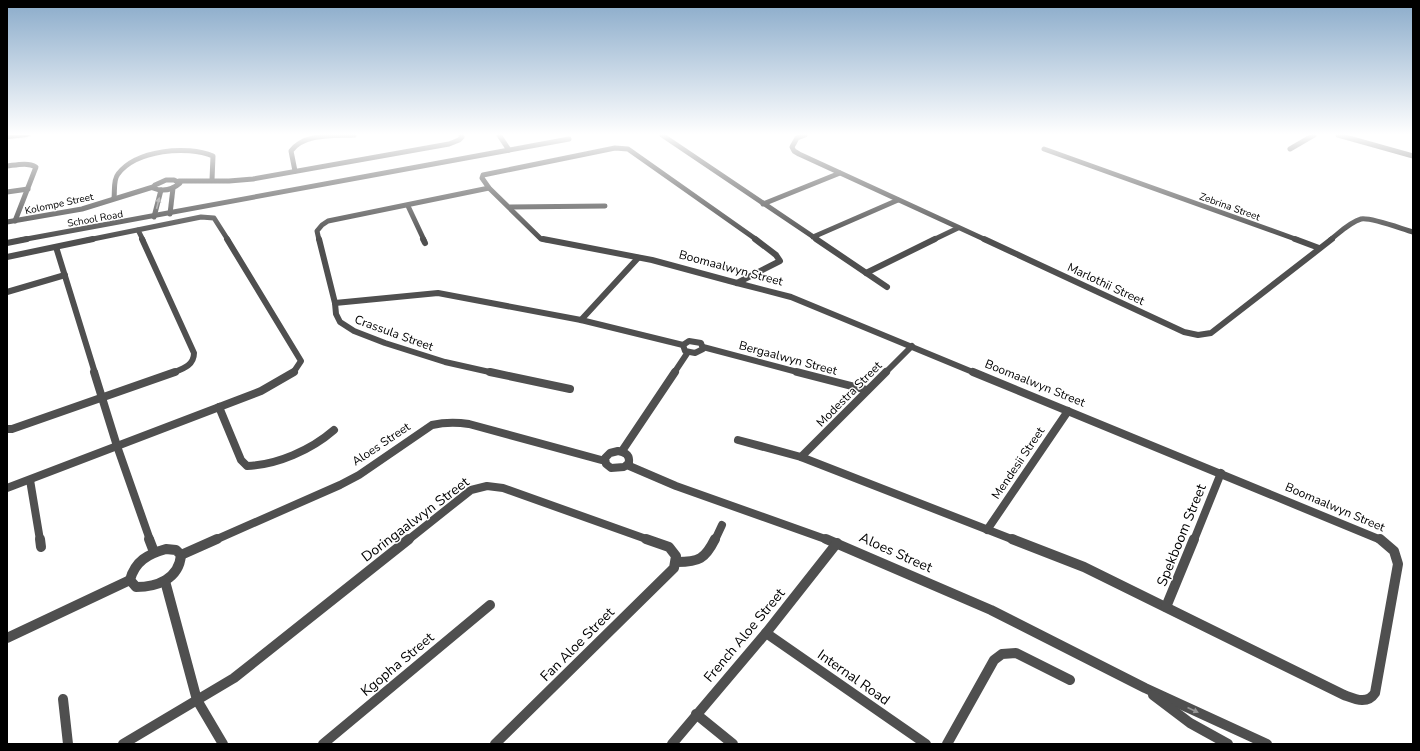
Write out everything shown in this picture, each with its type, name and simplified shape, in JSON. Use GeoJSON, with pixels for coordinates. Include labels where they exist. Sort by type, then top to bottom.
{"type":"FeatureCollection","features":[{"type":"Feature","properties":{"kind":"street"},"geometry":{"type":"LineString","coordinates":[[15,221],[35,170]]}},
{"type":"Feature","properties":{"kind":"street"},"geometry":{"type":"LineString","coordinates":[[114,198],[116,176],[121,170]]}},
{"type":"Feature","properties":{"kind":"street"},"geometry":{"type":"LineString","coordinates":[[212,170],[212,180]]}},
{"type":"Feature","properties":{"kind":"street"},"geometry":{"type":"LineString","coordinates":[[153,187],[154,189],[161,190],[173,188],[179,184],[179,181],[229,181],[253,179],[300,170]]}},
{"type":"Feature","properties":{"kind":"street","name":"School Road"},"geometry":{"type":"LineString","coordinates":[[7,243],[403,170]]}},
{"type":"Feature","properties":{"kind":"street"},"geometry":{"type":"LineString","coordinates":[[488,188],[482,178],[483,175],[503,170]]}},
{"type":"Feature","properties":{"kind":"street"},"geometry":{"type":"LineString","coordinates":[[657,170],[768,249],[776,255],[780,261],[737,283]]}},
{"type":"Feature","properties":{"kind":"street"},"geometry":{"type":"LineString","coordinates":[[713,170],[887,287]]}},
{"type":"Feature","properties":{"kind":"street","name":"Marlothii Street"},"geometry":{"type":"LineString","coordinates":[[834,170],[1184,332],[1199,336],[1210,333],[1319,248],[1360,219],[1376,221],[1413,232]]}},
{"type":"Feature","properties":{"kind":"street","name":"Zebrina Street"},"geometry":{"type":"LineString","coordinates":[[1102,170],[1319,248]]}},
{"type":"Feature","properties":{"kind":"street"},"geometry":{"type":"LineString","coordinates":[[763,204],[840,173]]}},
{"type":"Feature","properties":{"kind":"street","name":"Kolompe Street"},"geometry":{"type":"LineString","coordinates":[[7,222],[82,209],[153,187],[166,180],[179,181]]}},
{"type":"Feature","properties":{"kind":"street"},"geometry":{"type":"LineString","coordinates":[[170,214],[173,188]]}},
{"type":"Feature","properties":{"kind":"street","name":"Crassula Street"},"geometry":{"type":"LineString","coordinates":[[488,188],[408,206],[333,220],[318,226],[317,230],[335,302],[336,314],[340,322],[354,331],[385,343],[445,362],[570,389]]}},
{"type":"Feature","properties":{"kind":"street","name":"Boomaalwyn Street"},"geometry":{"type":"LineString","coordinates":[[488,188],[510,207],[540,238],[607,250],[796,299],[1380,539],[1394,550],[1398,564],[1375,694],[1372,699],[1368,701],[1359,701],[1084,567],[801,457],[738,440]]}},
{"type":"Feature","properties":{"kind":"street"},"geometry":{"type":"LineString","coordinates":[[7,192],[28,189]]}},
{"type":"Feature","properties":{"kind":"street"},"geometry":{"type":"LineString","coordinates":[[154,217],[161,190]]}},
{"type":"Feature","properties":{"kind":"street"},"geometry":{"type":"LineString","coordinates":[[813,238],[898,200]]}},
{"type":"Feature","properties":{"kind":"street"},"geometry":{"type":"LineString","coordinates":[[408,206],[425,243]]}},
{"type":"Feature","properties":{"kind":"street"},"geometry":{"type":"LineString","coordinates":[[510,207],[605,206]]}},
{"type":"Feature","properties":{"kind":"street"},"geometry":{"type":"LineString","coordinates":[[7,257],[201,217],[214,218],[301,361],[294,372],[261,391],[7,488]]}},
{"type":"Feature","properties":{"kind":"street"},"geometry":{"type":"LineString","coordinates":[[866,273],[958,228]]}},
{"type":"Feature","properties":{"kind":"street"},"geometry":{"type":"LineString","coordinates":[[7,429],[102,398],[189,366],[194,358],[194,353],[138,230]]}},
{"type":"Feature","properties":{"kind":"street"},"geometry":{"type":"LineString","coordinates":[[56,247],[102,398],[154,552]]}},
{"type":"Feature","properties":{"kind":"street"},"geometry":{"type":"LineString","coordinates":[[581,320],[638,258]]}},
{"type":"Feature","properties":{"kind":"street"},"geometry":{"type":"LineString","coordinates":[[7,292],[65,275]]}},
{"type":"Feature","properties":{"kind":"street"},"geometry":{"type":"LineString","coordinates":[[335,302],[438,293],[581,320],[683,345]]}},
{"type":"Feature","properties":{"kind":"street"},"geometry":{"type":"LineString","coordinates":[[693,340],[699,341],[703,346],[699,352],[688,352],[683,349],[683,345],[686,342],[693,340]]}},
{"type":"Feature","properties":{"kind":"street","name":"Bergaalwyn Street"},"geometry":{"type":"LineString","coordinates":[[703,346],[867,390]]}},
{"type":"Feature","properties":{"kind":"street","name":"Modestra Street"},"geometry":{"type":"LineString","coordinates":[[801,457],[912,346]]}},
{"type":"Feature","properties":{"kind":"street"},"geometry":{"type":"LineString","coordinates":[[622,451],[629,457],[627,465],[619,469],[608,466],[605,458],[610,453],[622,451],[688,352]]}},
{"type":"Feature","properties":{"kind":"street"},"geometry":{"type":"LineString","coordinates":[[220,407],[241,460],[247,466],[255,467],[267,464],[327,438],[334,430]]}},
{"type":"Feature","properties":{"kind":"street","name":"Mendesii Street"},"geometry":{"type":"LineString","coordinates":[[987,530],[1068,411]]}},
{"type":"Feature","properties":{"kind":"street","name":"Aloes Street"},"geometry":{"type":"LineString","coordinates":[[181,555],[360,475],[432,425],[441,422],[469,424],[605,461]]}},
{"type":"Feature","properties":{"kind":"street","name":"Aloes Street"},"geometry":{"type":"LineString","coordinates":[[627,465],[676,486],[837,543],[991,610],[1145,688],[1266,744]]}},
{"type":"Feature","properties":{"kind":"street","name":"Spekboom Street"},"geometry":{"type":"LineString","coordinates":[[1166,607],[1221,473]]}},
{"type":"Feature","properties":{"kind":"street"},"geometry":{"type":"LineString","coordinates":[[30,480],[41,547]]}},
{"type":"Feature","properties":{"kind":"street","name":"Doringaalwyn Street"},"geometry":{"type":"LineString","coordinates":[[123,744],[234,678],[471,490],[480,486],[496,486],[669,547],[674,550],[677,559]]}},
{"type":"Feature","properties":{"kind":"street"},"geometry":{"type":"LineString","coordinates":[[677,559],[695,561],[702,558],[706,554],[722,525]]}},
{"type":"Feature","properties":{"kind":"street","name":"French Aloe Street"},"geometry":{"type":"LineString","coordinates":[[672,744],[766,633],[837,543]]}},
{"type":"Feature","properties":{"kind":"street"},"geometry":{"type":"LineString","coordinates":[[176,550],[181,555],[182,563],[176,573],[165,581],[150,587],[136,587],[130,580],[131,570],[141,560],[154,552],[176,550]]}},
{"type":"Feature","properties":{"kind":"street","name":"Fan Aloe Street"},"geometry":{"type":"LineString","coordinates":[[495,744],[674,568],[677,559]]}},
{"type":"Feature","properties":{"kind":"street"},"geometry":{"type":"LineString","coordinates":[[7,638],[130,580]]}},
{"type":"Feature","properties":{"kind":"street"},"geometry":{"type":"LineString","coordinates":[[165,581],[197,700],[224,744]]}},
{"type":"Feature","properties":{"kind":"street","name":"Kgopha Street"},"geometry":{"type":"LineString","coordinates":[[323,744],[490,605]]}},
{"type":"Feature","properties":{"kind":"street","name":"Internal Road"},"geometry":{"type":"LineString","coordinates":[[766,633],[926,744]]}},
{"type":"Feature","properties":{"kind":"street"},"geometry":{"type":"LineString","coordinates":[[947,744],[994,660],[1002,654],[1016,653],[1070,680]]}},
{"type":"Feature","properties":{"kind":"street","name":"Aloes Street"},"geometry":{"type":"LineString","coordinates":[[1145,688],[1190,723],[1228,744]]}},
{"type":"Feature","properties":{"kind":"street"},"geometry":{"type":"LineString","coordinates":[[63,698],[68,744]]}},
{"type":"Feature","properties":{"kind":"street"},"geometry":{"type":"LineString","coordinates":[[696,714],[733,744]]}}]}
